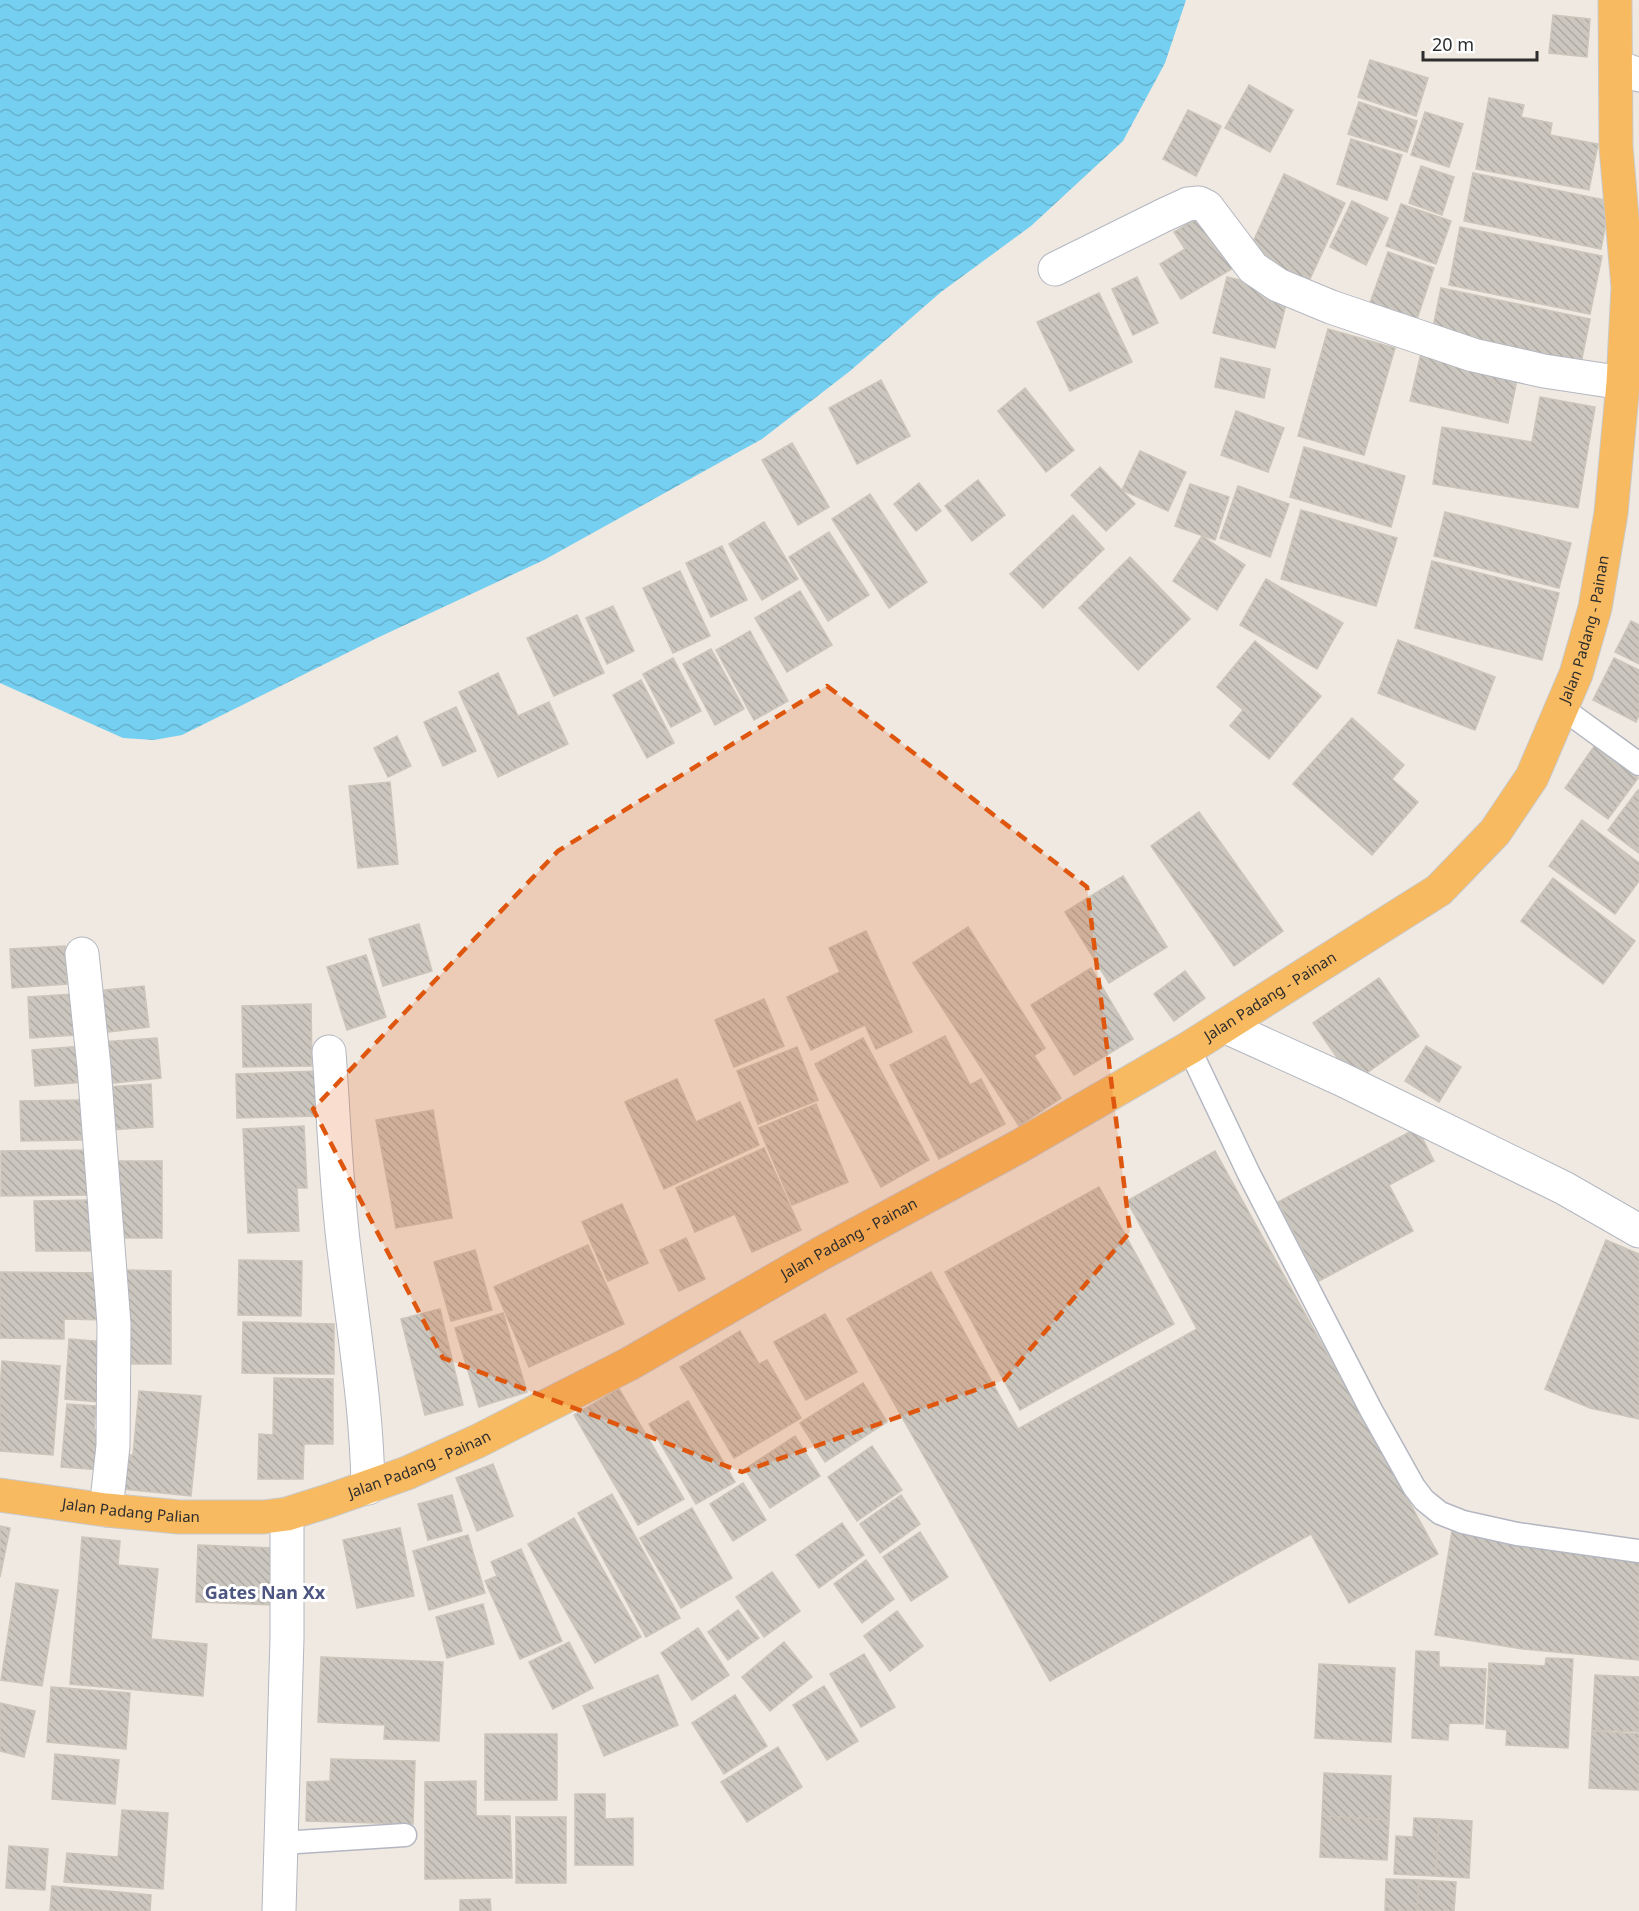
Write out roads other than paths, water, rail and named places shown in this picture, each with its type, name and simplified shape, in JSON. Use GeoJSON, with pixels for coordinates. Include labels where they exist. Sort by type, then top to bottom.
{"type":"FeatureCollection","features":[{"type":"Feature","properties":{"kind":"highway","name":"Jalan Padang - Painan"},"geometry":{"type":"LineString","coordinates":[[275,1516],[368,1488],[478,1441],[629,1364],[820,1254],[1018,1147],[1189,1048],[1439,890],[1495,832],[1533,777],[1576,674],[1595,608],[1611,513],[1623,383],[1628,286],[1616,147],[1624,76],[1615,0]]}},
{"type":"Feature","properties":{"kind":"highway","name":"Jalan Padang Palian"},"geometry":{"type":"LineString","coordinates":[[0,1495],[106,1510],[179,1517],[275,1516]]}},
{"type":"Feature","properties":{"kind":"street"},"geometry":{"type":"LineString","coordinates":[[1055,269],[1188,204],[1199,203],[1207,207],[1253,268],[1278,285],[1331,307],[1473,355],[1544,371],[1623,383]]}},
{"type":"Feature","properties":{"kind":"street"},"geometry":{"type":"LineString","coordinates":[[82,954],[94,1067],[114,1324],[113,1446],[106,1510]]}},
{"type":"Feature","properties":{"kind":"street"},"geometry":{"type":"LineString","coordinates":[[1224,1026],[1341,1079],[1564,1188],[1639,1232]]}},
{"type":"Feature","properties":{"kind":"street"},"geometry":{"type":"LineString","coordinates":[[329,1052],[344,1255],[360,1367],[368,1449],[368,1488]]}},
{"type":"Feature","properties":{"kind":"street"},"geometry":{"type":"LineString","coordinates":[[275,1516],[287,1638],[279,1911]]}},
{"type":"Feature","properties":{"kind":"lane"},"geometry":{"type":"LineString","coordinates":[[1562,708],[1639,764]]}},
{"type":"Feature","properties":{"kind":"lane"},"geometry":{"type":"LineString","coordinates":[[1189,1048],[1249,1174],[1371,1410],[1414,1487],[1424,1500],[1440,1513],[1462,1522],[1517,1534],[1639,1551]]}},
{"type":"Feature","properties":{"kind":"lane"},"geometry":{"type":"LineString","coordinates":[[282,1843],[405,1836]]}},
{"type":"Feature","properties":{"kind":"water"},"geometry":{"type":"Polygon","coordinates":[[[0,0],[1186,0],[1165,63],[1123,141],[1031,226],[941,292],[850,371],[762,439],[544,560],[377,638],[182,735],[154,740],[123,738],[0,683],[0,0]]]}},
{"type":"Feature","properties":{"kind":"district","name":"Gates Nan Xx"},"geometry":{"type":"Point","coordinates":[265,1593]}}]}
